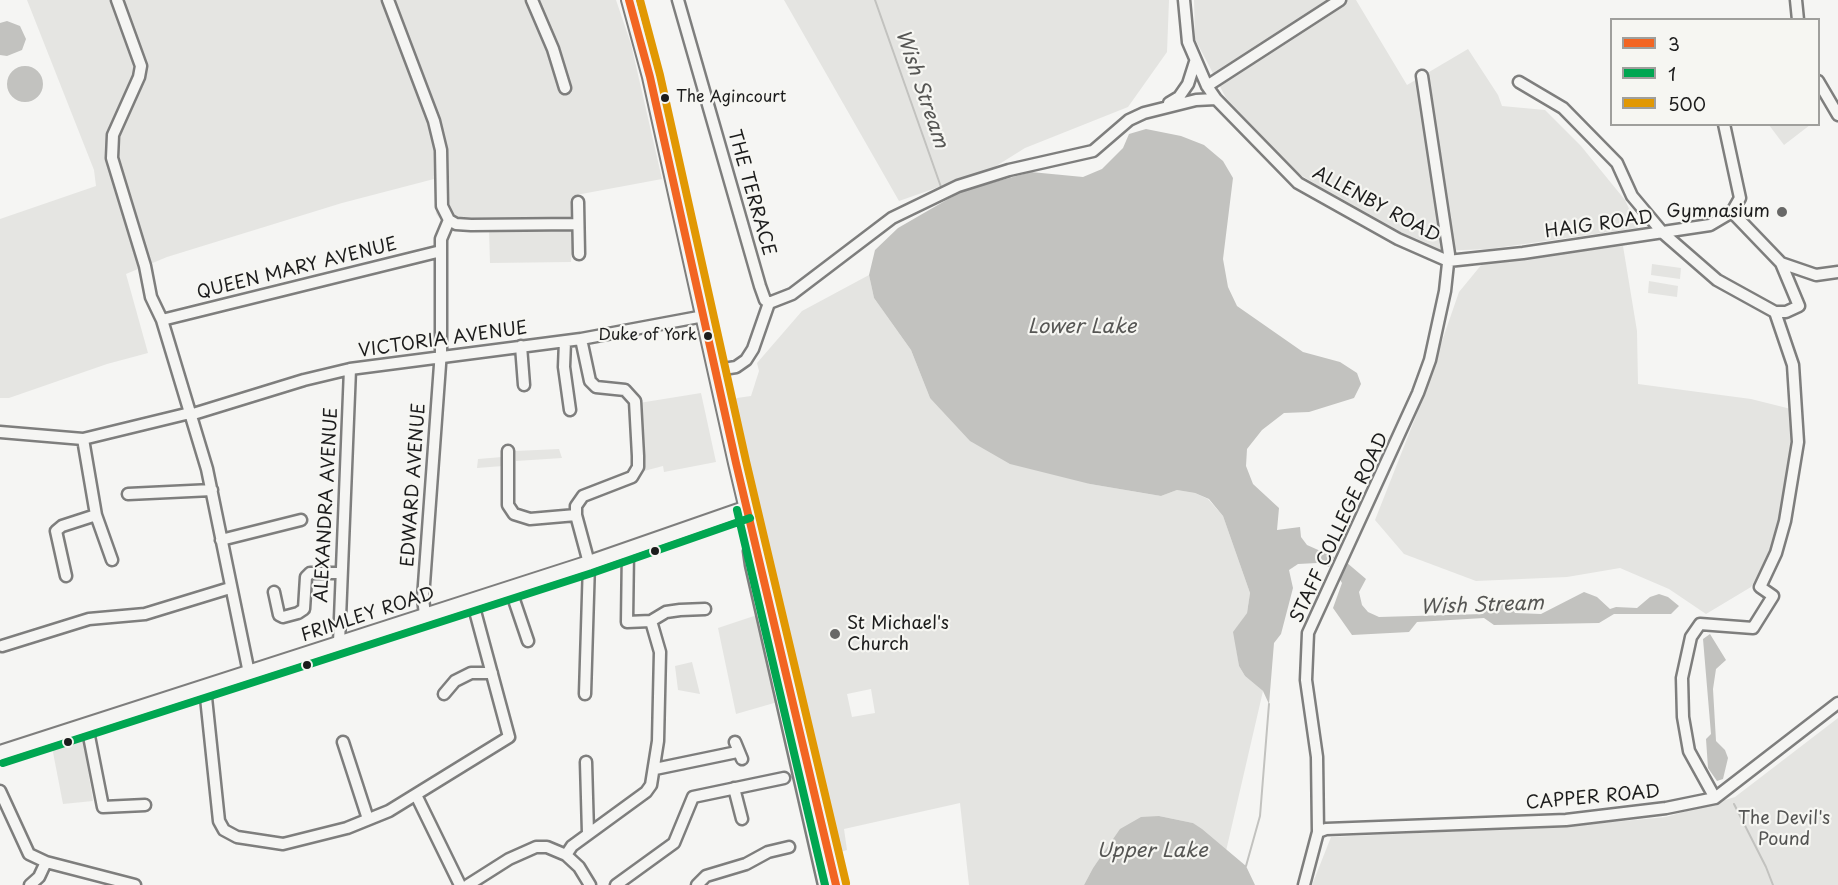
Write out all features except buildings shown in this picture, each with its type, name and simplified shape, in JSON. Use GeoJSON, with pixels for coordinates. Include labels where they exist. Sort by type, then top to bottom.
{"type":"FeatureCollection","features":[{"type":"Feature","properties":{"kind":"main road"},"geometry":{"type":"LineString","coordinates":[[629,0],[650,76],[756,544],[825,885]]}},
{"type":"Feature","properties":{"kind":"main road","name":"FRIMLEY ROAD"},"geometry":{"type":"LineString","coordinates":[[0,753],[589,563],[747,508]]}},
{"type":"Feature","properties":{"kind":"street"},"geometry":{"type":"LineString","coordinates":[[117,0],[141,66],[139,77],[113,135],[112,158],[212,490],[249,673]]}},
{"type":"Feature","properties":{"kind":"street"},"geometry":{"type":"LineString","coordinates":[[388,0],[434,121],[441,150],[442,206],[449,220],[456,224],[471,225],[578,224]]}},
{"type":"Feature","properties":{"kind":"street"},"geometry":{"type":"LineString","coordinates":[[532,0],[553,49],[565,88]]}},
{"type":"Feature","properties":{"kind":"street","name":"THE TERRACE"},"geometry":{"type":"LineString","coordinates":[[678,0],[760,286],[769,303]]}},
{"type":"Feature","properties":{"kind":"street"},"geometry":{"type":"LineString","coordinates":[[717,370],[736,367],[746,360],[753,349],[769,303],[792,294],[892,218],[958,186],[1009,170],[1093,151],[1129,120],[1164,107],[1216,99],[1195,62],[1188,42],[1184,0]]}},
{"type":"Feature","properties":{"kind":"street"},"geometry":{"type":"LineString","coordinates":[[1207,86],[1340,0]]}},
{"type":"Feature","properties":{"kind":"street"},"geometry":{"type":"LineString","coordinates":[[1796,0],[1798,18]]}},
{"type":"Feature","properties":{"kind":"street"},"geometry":{"type":"LineString","coordinates":[[1164,107],[1179,97],[1188,84],[1195,62]]}},
{"type":"Feature","properties":{"kind":"street","name":"STAFF COLLEGE ROAD"},"geometry":{"type":"LineString","coordinates":[[1304,885],[1318,832],[1317,757],[1306,680],[1308,633],[1393,452],[1430,360],[1448,261],[1422,76]]}},
{"type":"Feature","properties":{"kind":"street"},"geometry":{"type":"LineString","coordinates":[[1519,82],[1563,108],[1617,163],[1632,196],[1663,233],[1717,280],[1775,312],[1786,312],[1798,306],[1781,262],[1732,212],[1740,198],[1724,126]]}},
{"type":"Feature","properties":{"kind":"street"},"geometry":{"type":"LineString","coordinates":[[1820,84],[1838,115]]}},
{"type":"Feature","properties":{"kind":"street","name":"ALLENBY ROAD"},"geometry":{"type":"LineString","coordinates":[[1216,99],[1298,183],[1398,239],[1448,261]]}},
{"type":"Feature","properties":{"kind":"street"},"geometry":{"type":"LineString","coordinates":[[579,202],[579,254]]}},
{"type":"Feature","properties":{"kind":"street","name":"HAIG ROAD"},"geometry":{"type":"LineString","coordinates":[[1448,261],[1710,225],[1732,212]]}},
{"type":"Feature","properties":{"kind":"street"},"geometry":{"type":"LineString","coordinates":[[440,357],[441,251],[443,231],[449,220]]}},
{"type":"Feature","properties":{"kind":"street","name":"QUEEN MARY AVENUE"},"geometry":{"type":"LineString","coordinates":[[161,318],[441,251]]}},
{"type":"Feature","properties":{"kind":"street"},"geometry":{"type":"LineString","coordinates":[[1781,262],[1816,275],[1838,272]]}},
{"type":"Feature","properties":{"kind":"street"},"geometry":{"type":"LineString","coordinates":[[1715,798],[1689,751],[1683,717],[1682,678],[1688,646],[1700,624],[1752,628],[1773,596],[1760,587],[1776,553],[1785,521],[1793,487],[1797,442],[1793,365],[1775,312]]}},
{"type":"Feature","properties":{"kind":"street","name":"VICTORIA AVENUE"},"geometry":{"type":"LineString","coordinates":[[0,432],[83,439],[190,414],[304,380],[350,369],[581,339],[704,316]]}},
{"type":"Feature","properties":{"kind":"street"},"geometry":{"type":"LineString","coordinates":[[581,339],[590,381],[596,387],[625,390],[634,401],[638,467],[627,481],[583,496],[578,500],[576,515],[589,563],[585,694]]}},
{"type":"Feature","properties":{"kind":"street"},"geometry":{"type":"LineString","coordinates":[[565,341],[564,367],[570,410]]}},
{"type":"Feature","properties":{"kind":"street"},"geometry":{"type":"LineString","coordinates":[[521,346],[524,385]]}},
{"type":"Feature","properties":{"kind":"street","name":"EDWARD AVENUE"},"geometry":{"type":"LineString","coordinates":[[425,615],[423,598],[440,357]]}},
{"type":"Feature","properties":{"kind":"street","name":"ALEXANDRA AVENUE"},"geometry":{"type":"LineString","coordinates":[[339,643],[340,573],[350,369]]}},
{"type":"Feature","properties":{"kind":"street"},"geometry":{"type":"LineString","coordinates":[[83,439],[96,515],[112,560]]}},
{"type":"Feature","properties":{"kind":"street"},"geometry":{"type":"LineString","coordinates":[[508,451],[508,505],[514,514],[530,519],[576,515]]}},
{"type":"Feature","properties":{"kind":"street"},"geometry":{"type":"LineString","coordinates":[[128,494],[212,490]]}},
{"type":"Feature","properties":{"kind":"street"},"geometry":{"type":"LineString","coordinates":[[66,576],[56,531],[62,526],[96,515]]}},
{"type":"Feature","properties":{"kind":"street"},"geometry":{"type":"LineString","coordinates":[[221,540],[301,520]]}},
{"type":"Feature","properties":{"kind":"street"},"geometry":{"type":"LineString","coordinates":[[628,549],[627,622],[651,621],[666,612],[705,609]]}},
{"type":"Feature","properties":{"kind":"street"},"geometry":{"type":"LineString","coordinates":[[274,592],[279,615],[283,617],[298,613],[304,609],[306,577],[310,573],[340,573]]}},
{"type":"Feature","properties":{"kind":"street"},"geometry":{"type":"LineString","coordinates":[[2,646],[89,619],[145,614],[230,588]]}},
{"type":"Feature","properties":{"kind":"street"},"geometry":{"type":"LineString","coordinates":[[510,588],[528,641]]}},
{"type":"Feature","properties":{"kind":"street"},"geometry":{"type":"LineString","coordinates":[[205,688],[219,821],[224,830],[237,837],[283,844],[314,837],[368,819],[416,795],[509,737],[472,600]]}},
{"type":"Feature","properties":{"kind":"street"},"geometry":{"type":"LineString","coordinates":[[566,855],[572,846],[588,833],[646,792],[655,769],[660,645],[651,621]]}},
{"type":"Feature","properties":{"kind":"street"},"geometry":{"type":"LineString","coordinates":[[444,694],[455,681],[471,673],[492,673]]}},
{"type":"Feature","properties":{"kind":"street"},"geometry":{"type":"LineString","coordinates":[[660,680],[672,680]]}},
{"type":"Feature","properties":{"kind":"street","name":"CAPPER ROAD"},"geometry":{"type":"LineString","coordinates":[[1318,832],[1326,829],[1566,820],[1666,808],[1715,798],[1838,703]]}},
{"type":"Feature","properties":{"kind":"street"},"geometry":{"type":"LineString","coordinates":[[87,726],[103,807],[144,805]]}},
{"type":"Feature","properties":{"kind":"street"},"geometry":{"type":"LineString","coordinates":[[343,742],[368,819]]}},
{"type":"Feature","properties":{"kind":"street"},"geometry":{"type":"LineString","coordinates":[[655,769],[738,751]]}},
{"type":"Feature","properties":{"kind":"street"},"geometry":{"type":"LineString","coordinates":[[586,762],[588,833]]}},
{"type":"Feature","properties":{"kind":"street"},"geometry":{"type":"LineString","coordinates":[[616,885],[674,843],[693,797],[783,778]]}},
{"type":"Feature","properties":{"kind":"street"},"geometry":{"type":"LineString","coordinates":[[734,788],[741,819]]}},
{"type":"Feature","properties":{"kind":"street"},"geometry":{"type":"LineString","coordinates":[[0,791],[29,854],[46,862],[135,885]]}},
{"type":"Feature","properties":{"kind":"street"},"geometry":{"type":"LineString","coordinates":[[416,795],[460,885]]}},
{"type":"Feature","properties":{"kind":"street"},"geometry":{"type":"LineString","coordinates":[[697,885],[706,876],[746,864],[784,848],[776,838]]}},
{"type":"Feature","properties":{"kind":"street"},"geometry":{"type":"LineString","coordinates":[[468,885],[530,849],[547,847],[566,855],[579,867],[590,885]]}},
{"type":"Feature","properties":{"kind":"street"},"geometry":{"type":"LineString","coordinates":[[30,885],[39,877],[46,862]]}},
{"type":"Feature","properties":{"kind":"shaded area"},"geometry":{"type":"Polygon","coordinates":[[[27,0],[616,0],[631,44],[662,179],[576,195],[571,262],[490,263],[489,231],[450,230],[436,214],[434,179],[342,203],[167,257],[126,274],[148,353],[107,364],[9,398],[0,398],[0,219],[96,186],[94,170],[27,0]]]}},
{"type":"Feature","properties":{"kind":"shaded area"},"geometry":{"type":"Polygon","coordinates":[[[701,393],[716,462],[664,472],[663,466],[644,471],[640,457],[639,403],[701,393]]]}},
{"type":"Feature","properties":{"kind":"shaded area"},"geometry":{"type":"Polygon","coordinates":[[[559,449],[562,458],[516,461],[516,451],[559,449]]]}},
{"type":"Feature","properties":{"kind":"shaded area"},"geometry":{"type":"Polygon","coordinates":[[[502,457],[503,466],[477,468],[478,459],[502,457]]]}},
{"type":"Feature","properties":{"kind":"shaded area"},"geometry":{"type":"Polygon","coordinates":[[[760,614],[781,701],[736,714],[718,628],[760,614]]]}},
{"type":"Feature","properties":{"kind":"shaded area"},"geometry":{"type":"Polygon","coordinates":[[[82,734],[93,801],[63,804],[51,742],[82,734]]]}},
{"type":"Feature","properties":{"kind":"green space"},"geometry":{"type":"Polygon","coordinates":[[[784,0],[1169,0],[1167,52],[1128,107],[1025,148],[993,168],[899,201],[784,0]]]}},
{"type":"Feature","properties":{"kind":"green space"},"geometry":{"type":"Polygon","coordinates":[[[1194,0],[1356,0],[1407,85],[1468,49],[1498,95],[1502,106],[1545,110],[1581,146],[1625,200],[1638,228],[1489,249],[1438,251],[1358,211],[1296,172],[1226,98],[1195,39],[1194,0]]]}},
{"type":"Feature","properties":{"kind":"green space"},"geometry":{"type":"Polygon","coordinates":[[[1770,126],[1809,126],[1784,145],[1770,126]]]}},
{"type":"Feature","properties":{"kind":"green space"},"geometry":{"type":"Polygon","coordinates":[[[1623,246],[1637,331],[1638,384],[1751,399],[1791,409],[1792,442],[1784,505],[1769,554],[1751,587],[1706,614],[1669,589],[1620,568],[1567,577],[1476,581],[1404,554],[1375,520],[1416,416],[1459,292],[1482,264],[1623,246]]]}},
{"type":"Feature","properties":{"kind":"green space"},"geometry":{"type":"Polygon","coordinates":[[[1652,264],[1681,268],[1680,279],[1651,275],[1652,264]]]}},
{"type":"Feature","properties":{"kind":"green space"},"geometry":{"type":"Polygon","coordinates":[[[869,275],[874,298],[911,350],[930,398],[1090,484],[1161,496],[1177,490],[1195,493],[1208,499],[1223,516],[1250,593],[1247,613],[1234,632],[1239,666],[1245,676],[1263,691],[1226,851],[1193,823],[1159,816],[1107,849],[1084,885],[969,885],[960,803],[844,829],[847,850],[833,854],[809,745],[812,738],[802,690],[796,682],[735,400],[751,396],[759,371],[757,363],[802,311],[869,275]],[[871,689],[847,694],[852,717],[875,713],[871,689]]]}},
{"type":"Feature","properties":{"kind":"green space"},"geometry":{"type":"Polygon","coordinates":[[[1649,281],[1678,286],[1677,297],[1648,293],[1649,281]]]}},
{"type":"Feature","properties":{"kind":"green space"},"geometry":{"type":"Polygon","coordinates":[[[692,662],[700,694],[678,690],[675,666],[692,662]]]}},
{"type":"Feature","properties":{"kind":"green space","name":"The Devil's Pound"},"geometry":{"type":"Polygon","coordinates":[[[1838,718],[1838,885],[1312,885],[1331,837],[1570,826],[1666,817],[1735,797],[1838,718]]]}},
{"type":"Feature","properties":{"kind":"water"},"geometry":{"type":"Polygon","coordinates":[[[7,21],[20,26],[26,39],[22,50],[7,56],[0,55],[0,23],[7,21]]]}},
{"type":"Feature","properties":{"kind":"water"},"geometry":{"type":"Polygon","coordinates":[[[25,66],[37,72],[43,84],[37,96],[25,102],[13,96],[7,84],[13,72],[25,66]]]}},
{"type":"Feature","properties":{"kind":"water","name":"Lower Lake"},"geometry":{"type":"Polygon","coordinates":[[[1146,129],[1181,136],[1204,145],[1223,161],[1233,178],[1223,259],[1228,287],[1237,306],[1303,352],[1340,362],[1357,373],[1361,384],[1354,398],[1309,412],[1284,413],[1262,430],[1247,449],[1246,466],[1253,484],[1279,508],[1277,530],[1300,527],[1301,537],[1307,545],[1334,557],[1329,567],[1317,563],[1298,564],[1289,570],[1293,588],[1281,634],[1274,643],[1269,704],[1263,691],[1245,676],[1239,666],[1233,632],[1247,613],[1250,593],[1223,516],[1209,499],[1195,493],[1177,490],[1161,496],[1090,484],[1010,464],[970,441],[930,398],[911,350],[874,298],[869,275],[875,250],[898,228],[962,191],[1031,172],[1083,177],[1102,169],[1123,148],[1129,134],[1146,129]]]}},
{"type":"Feature","properties":{"kind":"water"},"geometry":{"type":"Polygon","coordinates":[[[1346,562],[1366,579],[1359,592],[1362,605],[1368,612],[1379,617],[1483,614],[1489,604],[1499,599],[1508,602],[1515,613],[1541,614],[1584,592],[1597,597],[1610,609],[1637,608],[1650,597],[1659,594],[1668,597],[1679,606],[1671,614],[1614,614],[1599,623],[1494,625],[1484,618],[1417,622],[1409,632],[1352,635],[1333,608],[1342,583],[1339,578],[1346,562]]]}},
{"type":"Feature","properties":{"kind":"water"},"geometry":{"type":"Polygon","coordinates":[[[1710,634],[1726,660],[1716,669],[1713,689],[1716,741],[1725,750],[1728,758],[1723,779],[1717,781],[1708,768],[1706,739],[1711,734],[1703,639],[1710,634]]]}},
{"type":"Feature","properties":{"kind":"water","name":"Upper Lake"},"geometry":{"type":"Polygon","coordinates":[[[1159,816],[1193,823],[1202,829],[1246,866],[1255,885],[1084,885],[1120,829],[1141,817],[1159,816]]]}},
{"type":"Feature","properties":{"kind":"waterway","name":"Wish Stream"},"geometry":{"type":"LineString","coordinates":[[875,0],[941,187]]}},
{"type":"Feature","properties":{"kind":"waterway"},"geometry":{"type":"LineString","coordinates":[[1246,866],[1260,816],[1269,704]]}},
{"type":"Feature","properties":{"kind":"waterway","name":"Wish Stream"},"geometry":{"type":"LineString","coordinates":[[1734,804],[1773,885]]}},
{"type":"Feature","properties":{"kind":"transit line","name":"3"},"geometry":{"type":"LineString","coordinates":[[629,0],[650,77],[736,463],[836,885]]}},
{"type":"Feature","properties":{"kind":"transit line","name":"500"},"geometry":{"type":"LineString","coordinates":[[640,0],[660,75],[746,461],[846,883]]}},
{"type":"Feature","properties":{"kind":"transit line","name":"1"},"geometry":{"type":"LineString","coordinates":[[737,510],[825,885]]}},
{"type":"Feature","properties":{"kind":"transit line","name":"1"},"geometry":{"type":"LineString","coordinates":[[3,763],[592,573],[750,518]]}},
{"type":"Feature","properties":{"kind":"place","name":"The Agincourt"},"geometry":{"type":"Point","coordinates":[665,98]}},
{"type":"Feature","properties":{"kind":"place","name":"Gymnasium"},"geometry":{"type":"Point","coordinates":[1782,212]}},
{"type":"Feature","properties":{"kind":"place","name":"Duke of York"},"geometry":{"type":"Point","coordinates":[708,336]}},
{"type":"Feature","properties":{"kind":"place","name":"St Michael's Church"},"geometry":{"type":"Point","coordinates":[835,634]}}]}
